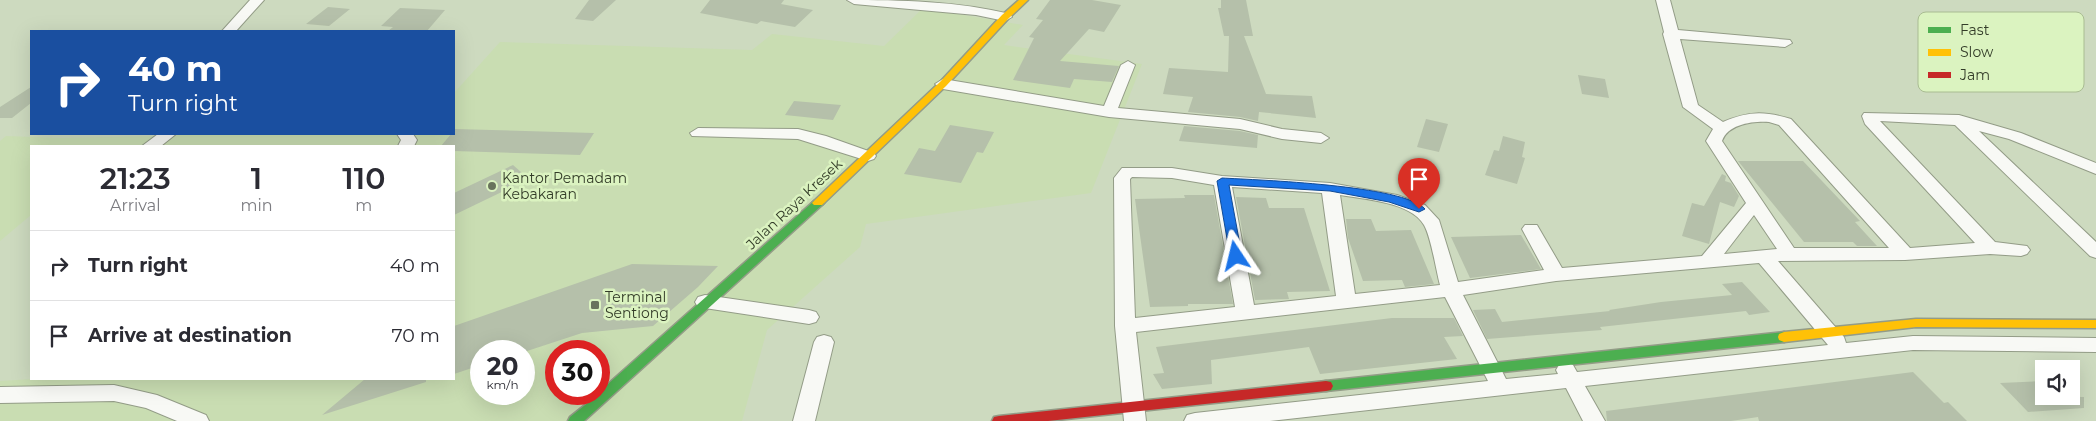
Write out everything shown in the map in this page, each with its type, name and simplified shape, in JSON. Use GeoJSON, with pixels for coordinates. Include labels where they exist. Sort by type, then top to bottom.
{"type":"FeatureCollection","features":[{"type":"Feature","properties":{"kind":"street"},"geometry":{"type":"LineString","coordinates":[[230,30],[257,0]]}},
{"type":"Feature","properties":{"kind":"street"},"geometry":{"type":"LineString","coordinates":[[854,0],[956,9],[1005,17]]}},
{"type":"Feature","properties":{"kind":"street","name":"Jalan Raya Kresek"},"geometry":{"type":"LineString","coordinates":[[574,421],[656,350],[705,302],[760,256],[815,206],[944,84],[1005,17],[1024,0]]}},
{"type":"Feature","properties":{"kind":"street"},"geometry":{"type":"LineString","coordinates":[[1663,0],[1670,34],[1691,107],[1722,128]]}},
{"type":"Feature","properties":{"kind":"street"},"geometry":{"type":"LineString","coordinates":[[1670,34],[1785,43]]}},
{"type":"Feature","properties":{"kind":"street"},"geometry":{"type":"LineString","coordinates":[[1109,112],[1128,65]]}},
{"type":"Feature","properties":{"kind":"street"},"geometry":{"type":"LineString","coordinates":[[944,84],[1109,112],[1240,124],[1282,134],[1321,138]]}},
{"type":"Feature","properties":{"kind":"street"},"geometry":{"type":"LineString","coordinates":[[1990,248],[1871,121],[1870,116],[1959,120],[2015,136],[2096,169]]}},
{"type":"Feature","properties":{"kind":"street"},"geometry":{"type":"LineString","coordinates":[[1789,254],[1714,141],[1714,137],[1722,128],[1760,117],[1771,117],[1785,122],[1905,254]]}},
{"type":"Feature","properties":{"kind":"street"},"geometry":{"type":"LineString","coordinates":[[1959,120],[2096,252]]}},
{"type":"Feature","properties":{"kind":"street"},"geometry":{"type":"LineString","coordinates":[[698,132],[798,134],[820,139],[868,156]]}},
{"type":"Feature","properties":{"kind":"street"},"geometry":{"type":"LineString","coordinates":[[152,145],[166,135]]}},
{"type":"Feature","properties":{"kind":"street"},"geometry":{"type":"LineString","coordinates":[[406,135],[410,140],[407,145]]}},
{"type":"Feature","properties":{"kind":"street"},"geometry":{"type":"LineString","coordinates":[[1134,414],[1125,326],[1122,178],[1128,172],[1172,173],[1222,181],[1330,188],[1391,199],[1419,209],[1433,224],[1451,290],[1490,369],[1502,388]]}},
{"type":"Feature","properties":{"kind":"street"},"geometry":{"type":"LineString","coordinates":[[1222,181],[1246,312]]}},
{"type":"Feature","properties":{"kind":"street"},"geometry":{"type":"LineString","coordinates":[[1330,188],[1346,301]]}},
{"type":"Feature","properties":{"kind":"street"},"geometry":{"type":"LineString","coordinates":[[1707,262],[1756,202]]}},
{"type":"Feature","properties":{"kind":"street"},"geometry":{"type":"LineString","coordinates":[[1532,229],[1556,275]]}},
{"type":"Feature","properties":{"kind":"street"},"geometry":{"type":"LineString","coordinates":[[1125,326],[1451,290],[1556,275],[1789,254],[1905,254],[1990,248],[2021,250]]}},
{"type":"Feature","properties":{"kind":"street"},"geometry":{"type":"LineString","coordinates":[[1764,257],[1830,332],[1843,350]]}},
{"type":"Feature","properties":{"kind":"street"},"geometry":{"type":"LineString","coordinates":[[705,302],[809,317]]}},
{"type":"Feature","properties":{"kind":"street"},"geometry":{"type":"LineString","coordinates":[[1925,323],[1938,342]]}},
{"type":"Feature","properties":{"kind":"street"},"geometry":{"type":"LineString","coordinates":[[1195,421],[1216,412],[1490,369],[1830,332],[1925,323],[2096,324]]}},
{"type":"Feature","properties":{"kind":"street"},"geometry":{"type":"LineString","coordinates":[[804,421],[824,342]]}},
{"type":"Feature","properties":{"kind":"street"},"geometry":{"type":"LineString","coordinates":[[999,421],[1216,412],[1502,388],[1914,342],[2096,345]]}},
{"type":"Feature","properties":{"kind":"street"},"geometry":{"type":"LineString","coordinates":[[1561,361],[1594,421]]}},
{"type":"Feature","properties":{"kind":"street"},"geometry":{"type":"LineString","coordinates":[[0,395],[114,393],[150,401],[198,421]]}},
{"type":"Feature","properties":{"kind":"shaded area"},"geometry":{"type":"Polygon","coordinates":[[[923,8],[1023,25],[1004,45],[1142,64],[1091,193],[866,224],[860,247],[767,330],[742,421],[0,421],[0,381],[30,379],[455,380],[455,145],[30,145],[30,216],[0,241],[0,141],[6,136],[60,138],[177,135],[400,135],[413,137],[415,135],[455,135],[455,92],[500,42],[752,50],[772,34],[884,46],[923,8]]]}},
{"type":"Feature","properties":{"kind":"building"},"geometry":{"type":"Polygon","coordinates":[[[589,0],[616,0],[593,21],[575,19],[589,0]]]}},
{"type":"Feature","properties":{"kind":"building"},"geometry":{"type":"Polygon","coordinates":[[[710,0],[784,0],[781,4],[813,10],[795,27],[761,21],[757,24],[700,13],[710,0]]]}},
{"type":"Feature","properties":{"kind":"building"},"geometry":{"type":"Polygon","coordinates":[[[1050,0],[1092,0],[1121,5],[1104,32],[1089,29],[1060,61],[1119,66],[1112,82],[1074,79],[1070,88],[1013,80],[1034,38],[1029,37],[1043,20],[1036,19],[1050,0]]]}},
{"type":"Feature","properties":{"kind":"building"},"geometry":{"type":"Polygon","coordinates":[[[1221,0],[1246,0],[1253,36],[1244,36],[1266,94],[1312,96],[1316,118],[1259,112],[1258,121],[1240,117],[1188,112],[1193,97],[1163,94],[1169,68],[1228,72],[1229,36],[1224,36],[1218,8],[1221,8],[1221,0]]]}},
{"type":"Feature","properties":{"kind":"building"},"geometry":{"type":"Polygon","coordinates":[[[328,7],[350,9],[329,26],[306,24],[328,7]]]}},
{"type":"Feature","properties":{"kind":"building"},"geometry":{"type":"Polygon","coordinates":[[[400,8],[445,10],[428,30],[389,30],[393,27],[381,26],[400,8]]]}},
{"type":"Feature","properties":{"kind":"building"},"geometry":{"type":"Polygon","coordinates":[[[1578,75],[1605,79],[1609,98],[1582,94],[1578,75]]]}},
{"type":"Feature","properties":{"kind":"building"},"geometry":{"type":"Polygon","coordinates":[[[30,88],[30,104],[12,118],[0,118],[0,107],[30,88]]]}},
{"type":"Feature","properties":{"kind":"building"},"geometry":{"type":"Polygon","coordinates":[[[794,101],[841,105],[833,120],[785,115],[794,101]]]}},
{"type":"Feature","properties":{"kind":"building"},"geometry":{"type":"Polygon","coordinates":[[[1426,119],[1448,124],[1439,152],[1417,147],[1426,119]]]}},
{"type":"Feature","properties":{"kind":"building"},"geometry":{"type":"Polygon","coordinates":[[[950,125],[994,132],[983,153],[977,152],[961,183],[904,174],[919,148],[935,151],[950,125]]]}},
{"type":"Feature","properties":{"kind":"building"},"geometry":{"type":"Polygon","coordinates":[[[1184,126],[1240,131],[1258,135],[1257,148],[1179,141],[1184,126]]]}},
{"type":"Feature","properties":{"kind":"building"},"geometry":{"type":"Polygon","coordinates":[[[455,129],[594,133],[580,155],[455,151],[455,145],[442,145],[450,135],[455,135],[455,129]]]}},
{"type":"Feature","properties":{"kind":"building"},"geometry":{"type":"Polygon","coordinates":[[[1503,136],[1525,142],[1522,157],[1525,158],[1517,184],[1485,175],[1494,150],[1499,151],[1503,136]]]}},
{"type":"Feature","properties":{"kind":"building"},"geometry":{"type":"Polygon","coordinates":[[[1738,161],[1803,161],[1860,221],[1855,222],[1877,246],[1857,246],[1853,242],[1804,242],[1738,161]]]}},
{"type":"Feature","properties":{"kind":"building","name":"Kantor Pemadam Kebakaran"},"geometry":{"type":"Polygon","coordinates":[[[513,165],[529,179],[455,215],[455,193],[513,165]]]}},
{"type":"Feature","properties":{"kind":"building"},"geometry":{"type":"Polygon","coordinates":[[[1722,174],[1726,176],[1725,181],[1731,183],[1739,196],[1734,207],[1720,202],[1709,244],[1682,236],[1692,203],[1704,206],[1722,174]]]}},
{"type":"Feature","properties":{"kind":"building"},"geometry":{"type":"Polygon","coordinates":[[[1184,195],[1214,195],[1233,304],[1188,304],[1188,306],[1150,307],[1135,199],[1185,198],[1184,195]]]}},
{"type":"Feature","properties":{"kind":"building"},"geometry":{"type":"Polygon","coordinates":[[[1236,197],[1266,198],[1269,208],[1304,208],[1330,291],[1287,292],[1289,299],[1255,300],[1236,197]]]}},
{"type":"Feature","properties":{"kind":"building"},"geometry":{"type":"Polygon","coordinates":[[[1346,219],[1371,219],[1376,231],[1411,230],[1434,284],[1405,287],[1402,280],[1363,281],[1348,238],[1346,219]]]}},
{"type":"Feature","properties":{"kind":"building"},"geometry":{"type":"Polygon","coordinates":[[[1521,235],[1541,269],[1470,278],[1451,237],[1521,235]]]}},
{"type":"Feature","properties":{"kind":"building","name":"Terminal Sentiong"},"geometry":{"type":"Polygon","coordinates":[[[632,264],[718,266],[698,287],[653,326],[582,333],[561,340],[545,340],[545,345],[535,348],[535,340],[470,340],[470,369],[455,374],[455,326],[632,264]]]}},
{"type":"Feature","properties":{"kind":"building"},"geometry":{"type":"Polygon","coordinates":[[[1742,282],[1770,312],[1749,315],[1746,311],[1600,327],[1602,330],[1487,339],[1473,310],[1495,309],[1502,322],[1610,311],[1661,302],[1732,295],[1722,284],[1742,282]]]}},
{"type":"Feature","properties":{"kind":"building"},"geometry":{"type":"Polygon","coordinates":[[[1392,318],[1454,318],[1463,336],[1444,337],[1457,359],[1320,374],[1309,347],[1211,360],[1212,384],[1162,389],[1153,374],[1164,373],[1156,347],[1392,318]]]}},
{"type":"Feature","properties":{"kind":"building"},"geometry":{"type":"Polygon","coordinates":[[[1913,372],[1944,403],[1948,402],[1967,421],[1759,421],[1758,417],[1731,421],[1607,421],[1606,411],[1913,372]]]}},
{"type":"Feature","properties":{"kind":"building"},"geometry":{"type":"Polygon","coordinates":[[[364,380],[426,380],[426,382],[322,415],[364,380]]]}},
{"type":"Feature","properties":{"kind":"building"},"geometry":{"type":"Polygon","coordinates":[[[2035,381],[2035,405],[2080,405],[2080,397],[2084,397],[2084,408],[2028,412],[2000,383],[2035,381]]]}},
{"type":"Feature","properties":{"kind":"traffic: fast"},"geometry":{"type":"LineString","coordinates":[[575,421],[818,203]]}},
{"type":"Feature","properties":{"kind":"traffic: fast"},"geometry":{"type":"LineString","coordinates":[[1326,386],[1784,337]]}},
{"type":"Feature","properties":{"kind":"traffic: slow"},"geometry":{"type":"LineString","coordinates":[[818,203],[943,84],[1005,17],[1024,0]]}},
{"type":"Feature","properties":{"kind":"traffic: slow"},"geometry":{"type":"LineString","coordinates":[[1784,337],[1916,323],[2096,324]]}},
{"type":"Feature","properties":{"kind":"traffic: jam"},"geometry":{"type":"LineString","coordinates":[[999,421],[1326,386]]}},
{"type":"Feature","properties":{"kind":"place","name":"Kantor Pemadam Kebakaran"},"geometry":{"type":"Point","coordinates":[492,186]}},
{"type":"Feature","properties":{"kind":"place","name":"Terminal Sentiong"},"geometry":{"type":"Point","coordinates":[595,305]}},
{"type":"Feature","properties":{"kind":"route"},"geometry":{"type":"LineString","coordinates":[[1236,256],[1222,181],[1330,188],[1391,199],[1419,209]]}}]}
